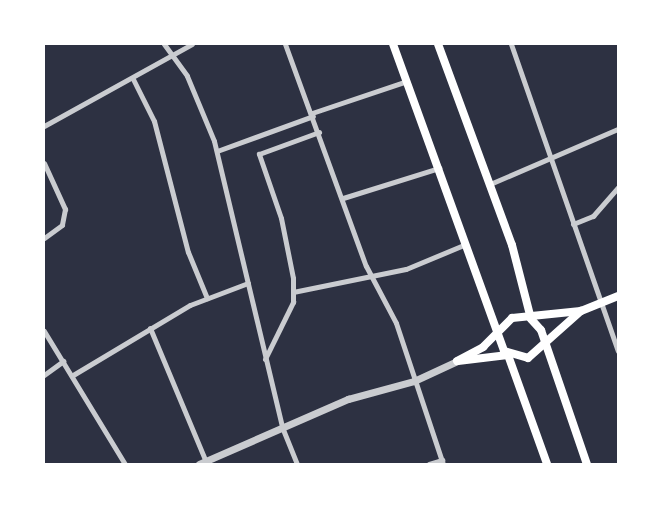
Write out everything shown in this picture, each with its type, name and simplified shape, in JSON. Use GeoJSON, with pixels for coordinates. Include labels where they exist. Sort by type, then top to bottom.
{"type":"FeatureCollection","features":[{"type":"Feature","properties":{"kind":"main road"},"geometry":{"type":"LineString","coordinates":[[393,44],[547,465]]}},
{"type":"Feature","properties":{"kind":"main road"},"geometry":{"type":"LineString","coordinates":[[438,44],[490,184],[531,319],[541,330],[542,344],[587,465]]}},
{"type":"Feature","properties":{"kind":"main road"},"geometry":{"type":"LineString","coordinates":[[457,361],[500,333],[512,318],[531,319],[582,311],[618,296]]}},
{"type":"Feature","properties":{"kind":"main road"},"geometry":{"type":"LineString","coordinates":[[457,361],[508,355],[528,358],[582,311]]}},
{"type":"Feature","properties":{"kind":"street"},"geometry":{"type":"LineString","coordinates":[[164,44],[187,76],[217,151],[282,427],[297,465]]}},
{"type":"Feature","properties":{"kind":"street"},"geometry":{"type":"LineString","coordinates":[[44,126],[173,57],[192,44]]}},
{"type":"Feature","properties":{"kind":"street"},"geometry":{"type":"LineString","coordinates":[[285,44],[372,276],[396,323],[443,462],[429,465]]}},
{"type":"Feature","properties":{"kind":"street"},"geometry":{"type":"LineString","coordinates":[[511,44],[618,351]]}},
{"type":"Feature","properties":{"kind":"street"},"geometry":{"type":"LineString","coordinates":[[133,79],[154,121],[189,252],[207,298]]}},
{"type":"Feature","properties":{"kind":"street"},"geometry":{"type":"LineString","coordinates":[[217,151],[407,81]]}},
{"type":"Feature","properties":{"kind":"street"},"geometry":{"type":"LineString","coordinates":[[490,184],[618,129]]}},
{"type":"Feature","properties":{"kind":"street"},"geometry":{"type":"LineString","coordinates":[[265,359],[293,292],[281,218],[259,154],[319,132]]}},
{"type":"Feature","properties":{"kind":"street"},"geometry":{"type":"LineString","coordinates":[[44,163],[65,209],[62,225],[44,238]]}},
{"type":"Feature","properties":{"kind":"street"},"geometry":{"type":"LineString","coordinates":[[343,198],[439,168]]}},
{"type":"Feature","properties":{"kind":"street"},"geometry":{"type":"LineString","coordinates":[[573,224],[593,216],[618,187]]}},
{"type":"Feature","properties":{"kind":"street"},"geometry":{"type":"LineString","coordinates":[[293,292],[372,276],[466,244]]}},
{"type":"Feature","properties":{"kind":"street"},"geometry":{"type":"LineString","coordinates":[[73,375],[150,328],[207,298],[248,284]]}},
{"type":"Feature","properties":{"kind":"street"},"geometry":{"type":"LineString","coordinates":[[150,328],[204,464],[348,399],[414,381],[457,361]]}},
{"type":"Feature","properties":{"kind":"street"},"geometry":{"type":"LineString","coordinates":[[44,331],[73,375],[125,465]]}},
{"type":"Feature","properties":{"kind":"street"},"geometry":{"type":"LineString","coordinates":[[44,375],[63,360]]}}]}
